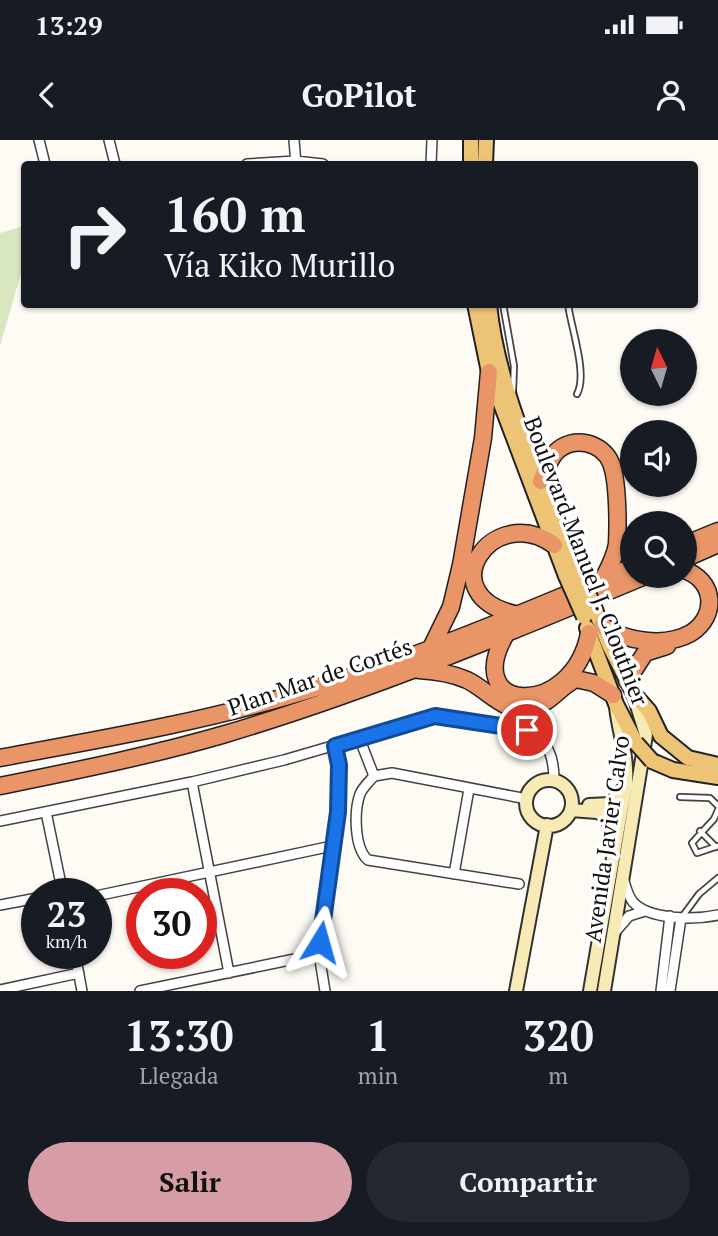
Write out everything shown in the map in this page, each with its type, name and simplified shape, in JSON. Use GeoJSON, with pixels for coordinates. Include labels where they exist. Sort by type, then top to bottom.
{"type":"FeatureCollection","features":[{"type":"Feature","properties":{"kind":"highway"},"geometry":{"type":"LineString","coordinates":[[431,648],[451,607],[461,565],[485,424],[489,372]]}},
{"type":"Feature","properties":{"kind":"highway"},"geometry":{"type":"LineString","coordinates":[[541,481],[551,458],[571,443],[592,445],[609,459],[615,484],[617,545],[603,579]]}},
{"type":"Feature","properties":{"kind":"highway"},"geometry":{"type":"LineString","coordinates":[[697,540],[718,531]]}},
{"type":"Feature","properties":{"kind":"highway"},"geometry":{"type":"LineString","coordinates":[[519,615],[494,608],[479,594],[472,572],[477,558],[486,548],[512,533],[535,533],[554,545]]}},
{"type":"Feature","properties":{"kind":"highway"},"geometry":{"type":"LineString","coordinates":[[697,553],[718,544]]}},
{"type":"Feature","properties":{"kind":"highway","name":"Plan Mar de Cortés"},"geometry":{"type":"LineString","coordinates":[[0,758],[188,721],[284,698],[519,615],[620,572]]}},
{"type":"Feature","properties":{"kind":"highway"},"geometry":{"type":"LineString","coordinates":[[506,634],[495,657],[497,678],[509,692],[525,698],[538,696],[564,678],[585,651],[593,622],[628,640],[678,638],[693,632],[707,615],[709,593],[697,576]]}},
{"type":"Feature","properties":{"kind":"highway","name":"Plan Mar de Cortés"},"geometry":{"type":"LineString","coordinates":[[0,786],[112,763],[213,737],[413,670],[620,586]]}},
{"type":"Feature","properties":{"kind":"highway"},"geometry":{"type":"LineString","coordinates":[[630,688],[645,653],[656,647],[701,637],[711,629],[718,618]]}},
{"type":"Feature","properties":{"kind":"highway"},"geometry":{"type":"LineString","coordinates":[[413,670],[455,675],[499,703],[522,709],[544,703],[570,682],[580,679],[594,682],[615,699]]}},
{"type":"Feature","properties":{"kind":"main road"},"geometry":{"type":"LineString","coordinates":[[471,140],[471,161]]}},
{"type":"Feature","properties":{"kind":"main road"},"geometry":{"type":"LineString","coordinates":[[485,161],[486,140]]}},
{"type":"Feature","properties":{"kind":"main road","name":"Boulevard Manuel J. Clouthier"},"geometry":{"type":"LineString","coordinates":[[476,308],[489,372],[554,545],[572,573]]}},
{"type":"Feature","properties":{"kind":"main road","name":"Boulevard Manuel J. Clouthier"},"geometry":{"type":"LineString","coordinates":[[490,308],[502,374],[572,573],[593,622],[630,688],[649,711],[668,744],[688,758],[718,765]]}},
{"type":"Feature","properties":{"kind":"main road","name":"Boulevard Manuel J. Clouthier"},"geometry":{"type":"LineString","coordinates":[[593,622],[615,699],[636,743],[652,761],[673,770],[718,777]]}},
{"type":"Feature","properties":{"kind":"street"},"geometry":{"type":"LineString","coordinates":[[39,140],[44,161]]}},
{"type":"Feature","properties":{"kind":"street"},"geometry":{"type":"LineString","coordinates":[[109,140],[114,161]]}},
{"type":"Feature","properties":{"kind":"street"},"geometry":{"type":"LineString","coordinates":[[294,140],[295,161]]}},
{"type":"Feature","properties":{"kind":"street"},"geometry":{"type":"LineString","coordinates":[[431,161],[432,140]]}},
{"type":"Feature","properties":{"kind":"street","name":"Avenida Javier Calvo"},"geometry":{"type":"LineString","coordinates":[[604,991],[646,736],[630,688]]}},
{"type":"Feature","properties":{"kind":"street","name":"Avenida Javier Calvo"},"geometry":{"type":"LineString","coordinates":[[590,991],[626,783],[626,760],[618,731],[615,699]]}},
{"type":"Feature","properties":{"kind":"street"},"geometry":{"type":"LineString","coordinates":[[0,821],[192,782],[360,740],[435,716],[527,730],[544,742],[551,752],[554,780]]}},
{"type":"Feature","properties":{"kind":"street"},"geometry":{"type":"LineString","coordinates":[[360,740],[374,776]]}},
{"type":"Feature","properties":{"kind":"street"},"geometry":{"type":"LineString","coordinates":[[325,991],[319,954],[338,812],[339,765],[335,746]]}},
{"type":"Feature","properties":{"kind":"street"},"geometry":{"type":"LineString","coordinates":[[519,884],[368,860],[360,851],[357,810],[360,795],[374,776],[392,774],[527,799]]}},
{"type":"Feature","properties":{"kind":"street"},"geometry":{"type":"LineString","coordinates":[[554,780],[569,791],[571,807],[561,822],[547,825],[534,819],[527,807],[527,799],[533,786],[554,780]]}},
{"type":"Feature","properties":{"kind":"street"},"geometry":{"type":"LineString","coordinates":[[192,782],[229,973]]}},
{"type":"Feature","properties":{"kind":"street"},"geometry":{"type":"LineString","coordinates":[[571,807],[607,806],[615,802],[626,783]]}},
{"type":"Feature","properties":{"kind":"street"},"geometry":{"type":"LineString","coordinates":[[454,874],[468,789]]}},
{"type":"Feature","properties":{"kind":"street"},"geometry":{"type":"LineString","coordinates":[[571,807],[606,816],[616,843]]}},
{"type":"Feature","properties":{"kind":"street"},"geometry":{"type":"LineString","coordinates":[[46,812],[58,878]]}},
{"type":"Feature","properties":{"kind":"street"},"geometry":{"type":"LineString","coordinates":[[516,991],[547,825]]}},
{"type":"Feature","properties":{"kind":"street"},"geometry":{"type":"LineString","coordinates":[[112,893],[332,846]]}},
{"type":"Feature","properties":{"kind":"street"},"geometry":{"type":"LineString","coordinates":[[624,881],[631,900],[645,911],[681,918],[718,915]]}},
{"type":"Feature","properties":{"kind":"street"},"geometry":{"type":"LineString","coordinates":[[0,905],[21,901]]}},
{"type":"Feature","properties":{"kind":"street"},"geometry":{"type":"LineString","coordinates":[[615,931],[629,916],[645,911]]}},
{"type":"Feature","properties":{"kind":"street"},"geometry":{"type":"LineString","coordinates":[[661,991],[670,916]]}},
{"type":"Feature","properties":{"kind":"street"},"geometry":{"type":"LineString","coordinates":[[670,991],[681,918]]}},
{"type":"Feature","properties":{"kind":"street"},"geometry":{"type":"LineString","coordinates":[[140,991],[319,954]]}},
{"type":"Feature","properties":{"kind":"street"},"geometry":{"type":"LineString","coordinates":[[78,969],[82,991]]}},
{"type":"Feature","properties":{"kind":"street"},"geometry":{"type":"LineString","coordinates":[[0,990],[79,973]]}},
{"type":"Feature","properties":{"kind":"lane"},"geometry":{"type":"LineString","coordinates":[[504,308],[514,366],[515,385],[511,399]]}},
{"type":"Feature","properties":{"kind":"lane"},"geometry":{"type":"LineString","coordinates":[[569,308],[581,373],[580,388],[576,394]]}},
{"type":"Feature","properties":{"kind":"lane"},"geometry":{"type":"LineString","coordinates":[[680,797],[710,798],[718,808],[714,819],[701,831],[692,840],[694,851],[702,853],[717,846],[701,831]]}},
{"type":"Feature","properties":{"kind":"lane"},"geometry":{"type":"LineString","coordinates":[[681,918],[699,894],[718,878]]}},
{"type":"Feature","properties":{"kind":"green space"},"geometry":{"type":"Polygon","coordinates":[[[21,227],[21,273],[0,346],[0,233],[21,227]]]}},
{"type":"Feature","properties":{"kind":"route"},"geometry":{"type":"LineString","coordinates":[[320,942],[329,860],[338,812],[339,765],[335,746],[435,716],[449,716],[527,730]]}}]}
